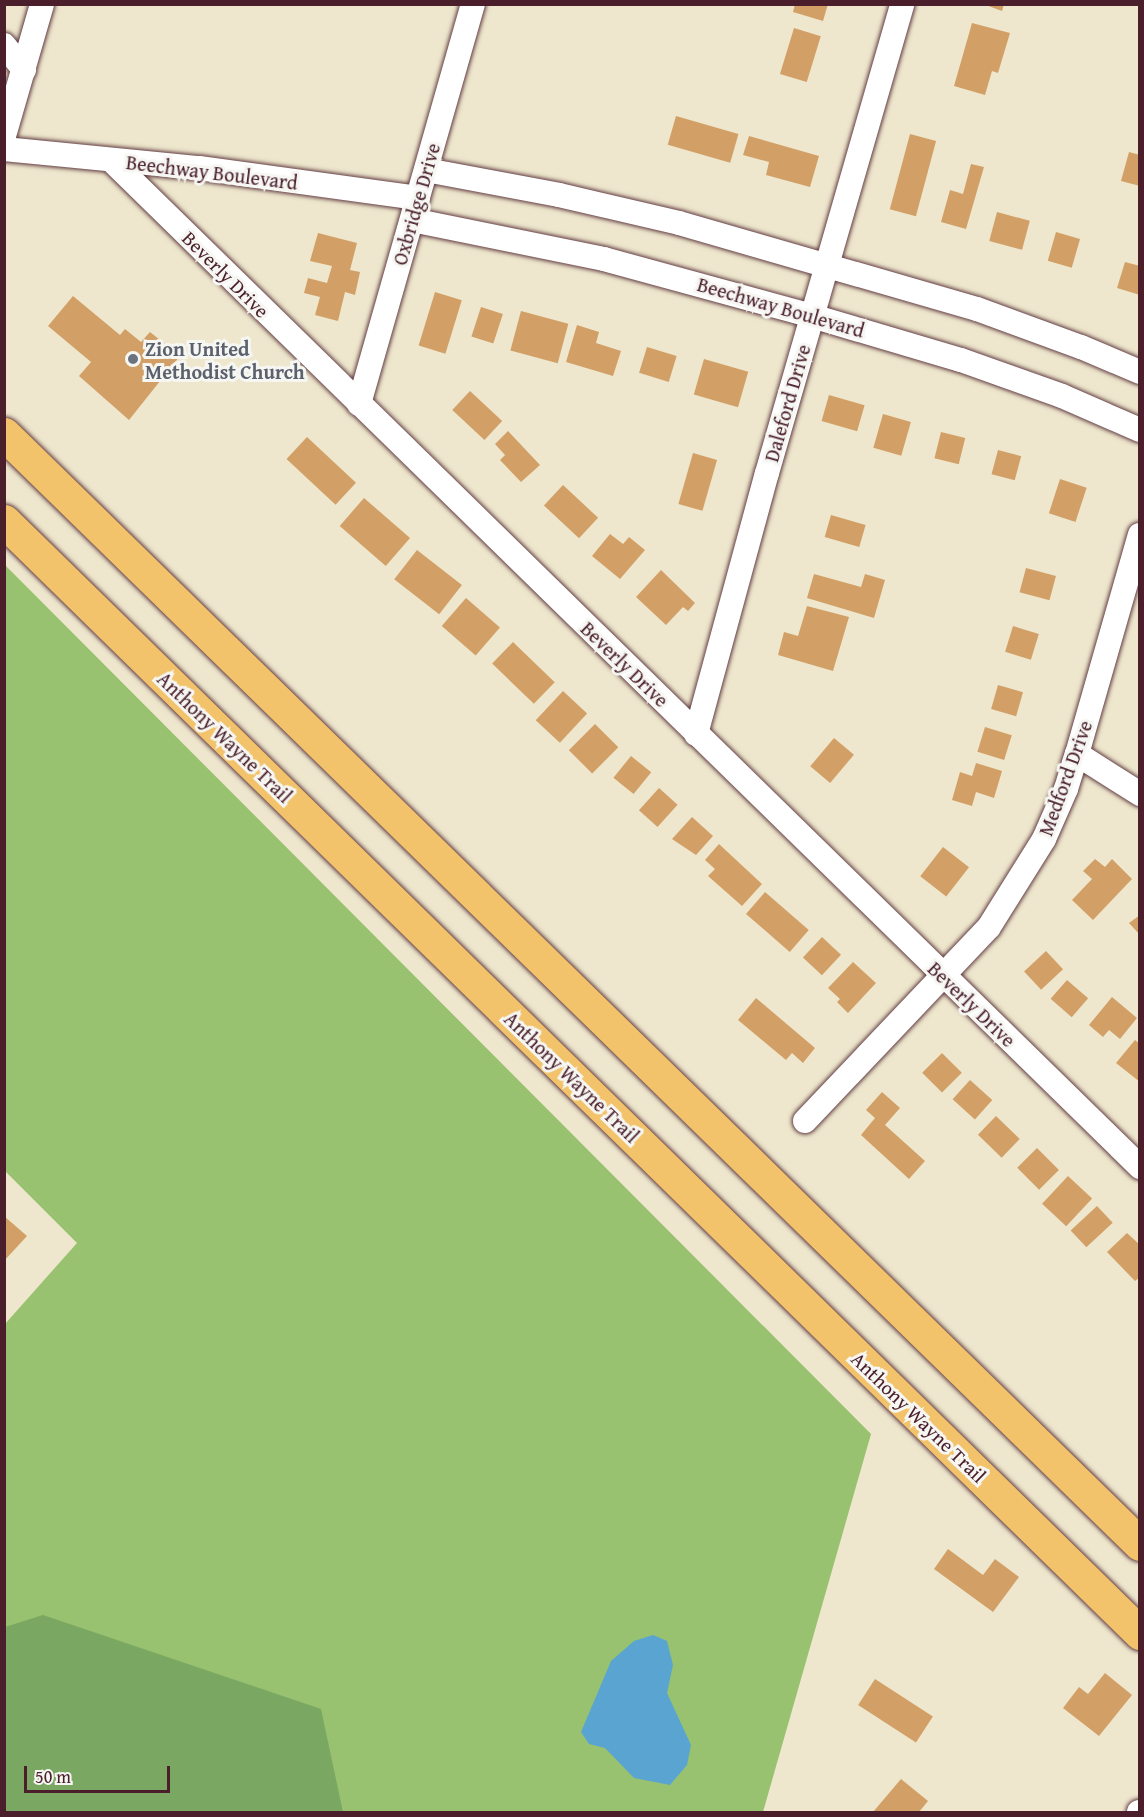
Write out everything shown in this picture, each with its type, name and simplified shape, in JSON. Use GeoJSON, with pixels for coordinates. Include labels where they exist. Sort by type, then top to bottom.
{"type":"FeatureCollection","features":[{"type":"Feature","properties":{"kind":"highway"},"geometry":{"type":"LineString","coordinates":[[4,434],[1140,1545]]}},
{"type":"Feature","properties":{"kind":"highway"},"geometry":{"type":"LineString","coordinates":[[4,465],[172,598]]}},
{"type":"Feature","properties":{"kind":"highway","name":"Anthony Wayne Trail"},"geometry":{"type":"LineString","coordinates":[[4,521],[1140,1633]]}},
{"type":"Feature","properties":{"kind":"street"},"geometry":{"type":"LineString","coordinates":[[4,136],[42,4]]}},
{"type":"Feature","properties":{"kind":"street","name":"Oxbridge Drive"},"geometry":{"type":"LineString","coordinates":[[359,404],[473,4]]}},
{"type":"Feature","properties":{"kind":"street","name":"Daleford Drive"},"geometry":{"type":"LineString","coordinates":[[696,734],[812,316],[902,4]]}},
{"type":"Feature","properties":{"kind":"street"},"geometry":{"type":"LineString","coordinates":[[4,45],[24,70]]}},
{"type":"Feature","properties":{"kind":"street","name":"Beechway Boulevard"},"geometry":{"type":"LineString","coordinates":[[4,149],[199,168],[415,209],[812,316],[983,367],[1062,396],[1140,430]]}},
{"type":"Feature","properties":{"kind":"street","name":"Beverly Drive"},"geometry":{"type":"LineString","coordinates":[[111,160],[1140,1167]]}},
{"type":"Feature","properties":{"kind":"street"},"geometry":{"type":"LineString","coordinates":[[426,170],[615,207],[827,265],[977,309],[1082,347],[1140,372]]}},
{"type":"Feature","properties":{"kind":"street","name":"Medford Drive"},"geometry":{"type":"LineString","coordinates":[[806,1121],[989,927],[1019,884],[1044,839],[1066,789],[1140,535]]}},
{"type":"Feature","properties":{"kind":"street"},"geometry":{"type":"LineString","coordinates":[[1077,754],[1140,794]]}},
{"type":"Feature","properties":{"kind":"green space"},"geometry":{"type":"Polygon","coordinates":[[[4,564],[871,1434],[763,1812],[5,1812],[5,1324],[77,1243],[5,1171],[4,564]]]}},
{"type":"Feature","properties":{"kind":"green space"},"geometry":{"type":"Polygon","coordinates":[[[43,1615],[321,1709],[343,1812],[5,1812],[5,1627],[43,1615]]]}},
{"type":"Feature","properties":{"kind":"water"},"geometry":{"type":"Polygon","coordinates":[[[653,1635],[667,1641],[673,1665],[667,1693],[691,1745],[687,1765],[670,1785],[634,1778],[605,1748],[589,1744],[581,1732],[611,1661],[634,1641],[653,1635]]]}},
{"type":"Feature","properties":{"kind":"building"},"geometry":{"type":"Polygon","coordinates":[[[795,4],[828,4],[823,21],[793,12],[795,4]]]}},
{"type":"Feature","properties":{"kind":"building"},"geometry":{"type":"Polygon","coordinates":[[[983,4],[1004,4],[1002,11],[983,4]]]}},
{"type":"Feature","properties":{"kind":"building"},"geometry":{"type":"Polygon","coordinates":[[[972,23],[1010,33],[998,73],[992,71],[985,95],[954,86],[972,23]]]}},
{"type":"Feature","properties":{"kind":"building"},"geometry":{"type":"Polygon","coordinates":[[[794,28],[821,36],[807,82],[780,74],[794,28]]]}},
{"type":"Feature","properties":{"kind":"building"},"geometry":{"type":"Polygon","coordinates":[[[676,116],[738,134],[730,163],[668,145],[676,116]]]}},
{"type":"Feature","properties":{"kind":"building"},"geometry":{"type":"Polygon","coordinates":[[[910,134],[936,141],[916,216],[890,209],[910,134]]]}},
{"type":"Feature","properties":{"kind":"building"},"geometry":{"type":"Polygon","coordinates":[[[749,136],[819,156],[810,187],[766,175],[769,162],[743,155],[749,136]]]}},
{"type":"Feature","properties":{"kind":"building"},"geometry":{"type":"Polygon","coordinates":[[[1129,152],[1140,155],[1140,186],[1121,181],[1129,152]]]}},
{"type":"Feature","properties":{"kind":"building"},"geometry":{"type":"Polygon","coordinates":[[[971,164],[984,167],[966,229],[941,222],[950,190],[963,194],[971,164]]]}},
{"type":"Feature","properties":{"kind":"building"},"geometry":{"type":"Polygon","coordinates":[[[997,212],[1030,221],[1022,250],[989,241],[997,212]]]}},
{"type":"Feature","properties":{"kind":"building"},"geometry":{"type":"Polygon","coordinates":[[[1056,232],[1080,239],[1072,268],[1048,261],[1056,232]]]}},
{"type":"Feature","properties":{"kind":"building"},"geometry":{"type":"Polygon","coordinates":[[[318,233],[357,243],[350,270],[360,272],[355,295],[345,292],[338,321],[315,315],[320,297],[304,293],[308,278],[327,283],[332,266],[310,261],[318,233]]]}},
{"type":"Feature","properties":{"kind":"building"},"geometry":{"type":"Polygon","coordinates":[[[1125,262],[1140,266],[1140,295],[1117,288],[1125,262]]]}},
{"type":"Feature","properties":{"kind":"building"},"geometry":{"type":"Polygon","coordinates":[[[435,292],[462,300],[445,354],[419,346],[435,292]]]}},
{"type":"Feature","properties":{"kind":"building","name":"Zion United Methodist Church"},"geometry":{"type":"Polygon","coordinates":[[[73,296],[120,335],[125,329],[141,342],[150,332],[180,356],[129,420],[79,376],[91,362],[48,326],[73,296]]]}},
{"type":"Feature","properties":{"kind":"building"},"geometry":{"type":"Polygon","coordinates":[[[481,307],[503,314],[493,344],[471,336],[481,307]]]}},
{"type":"Feature","properties":{"kind":"building"},"geometry":{"type":"Polygon","coordinates":[[[521,311],[568,324],[558,363],[510,351],[521,311]]]}},
{"type":"Feature","properties":{"kind":"building"},"geometry":{"type":"Polygon","coordinates":[[[577,325],[599,332],[596,343],[621,351],[613,376],[566,362],[577,325]]]}},
{"type":"Feature","properties":{"kind":"building"},"geometry":{"type":"Polygon","coordinates":[[[647,347],[677,356],[669,382],[639,373],[647,347]]]}},
{"type":"Feature","properties":{"kind":"building"},"geometry":{"type":"Polygon","coordinates":[[[704,359],[748,372],[738,407],[694,395],[704,359]]]}},
{"type":"Feature","properties":{"kind":"building"},"geometry":{"type":"Polygon","coordinates":[[[470,391],[502,421],[484,440],[452,410],[470,391]]]}},
{"type":"Feature","properties":{"kind":"building"},"geometry":{"type":"Polygon","coordinates":[[[829,395],[865,405],[857,431],[822,421],[829,395]]]}},
{"type":"Feature","properties":{"kind":"building"},"geometry":{"type":"Polygon","coordinates":[[[883,414],[911,422],[901,456],[873,448],[883,414]]]}},
{"type":"Feature","properties":{"kind":"building"},"geometry":{"type":"Polygon","coordinates":[[[508,431],[540,465],[521,482],[500,460],[505,455],[495,444],[508,431]]]}},
{"type":"Feature","properties":{"kind":"building"},"geometry":{"type":"Polygon","coordinates":[[[941,432],[965,438],[959,464],[934,458],[941,432]]]}},
{"type":"Feature","properties":{"kind":"building"},"geometry":{"type":"Polygon","coordinates":[[[307,437],[356,483],[336,505],[287,459],[307,437]]]}},
{"type":"Feature","properties":{"kind":"building"},"geometry":{"type":"Polygon","coordinates":[[[998,450],[1021,456],[1015,480],[992,474],[998,450]]]}},
{"type":"Feature","properties":{"kind":"building"},"geometry":{"type":"Polygon","coordinates":[[[693,453],[717,460],[702,511],[678,504],[693,453]]]}},
{"type":"Feature","properties":{"kind":"building"},"geometry":{"type":"Polygon","coordinates":[[[1060,479],[1087,488],[1076,522],[1049,513],[1060,479]]]}},
{"type":"Feature","properties":{"kind":"building"},"geometry":{"type":"Polygon","coordinates":[[[563,485],[598,518],[579,538],[544,505],[563,485]]]}},
{"type":"Feature","properties":{"kind":"building"},"geometry":{"type":"Polygon","coordinates":[[[364,498],[410,538],[386,566],[340,526],[364,498]]]}},
{"type":"Feature","properties":{"kind":"building"},"geometry":{"type":"Polygon","coordinates":[[[831,515],[866,525],[859,547],[825,537],[831,515]]]}},
{"type":"Feature","properties":{"kind":"building"},"geometry":{"type":"Polygon","coordinates":[[[610,534],[623,544],[629,537],[645,550],[620,579],[592,556],[610,534]]]}},
{"type":"Feature","properties":{"kind":"building"},"geometry":{"type":"Polygon","coordinates":[[[417,550],[462,585],[439,614],[394,579],[417,550]]]}},
{"type":"Feature","properties":{"kind":"building"},"geometry":{"type":"Polygon","coordinates":[[[1026,568],[1056,576],[1049,600],[1020,592],[1026,568]]]}},
{"type":"Feature","properties":{"kind":"building"},"geometry":{"type":"Polygon","coordinates":[[[661,570],[695,603],[688,611],[683,607],[666,625],[636,597],[661,570]]]}},
{"type":"Feature","properties":{"kind":"building"},"geometry":{"type":"Polygon","coordinates":[[[814,574],[861,587],[865,574],[885,580],[874,618],[807,598],[814,574]]]}},
{"type":"Feature","properties":{"kind":"building"},"geometry":{"type":"Polygon","coordinates":[[[466,598],[500,628],[476,655],[442,626],[466,598]]]}},
{"type":"Feature","properties":{"kind":"building"},"geometry":{"type":"Polygon","coordinates":[[[807,606],[849,617],[833,671],[778,655],[784,632],[798,636],[807,606]]]}},
{"type":"Feature","properties":{"kind":"building"},"geometry":{"type":"Polygon","coordinates":[[[1013,626],[1039,634],[1031,660],[1005,652],[1013,626]]]}},
{"type":"Feature","properties":{"kind":"building"},"geometry":{"type":"Polygon","coordinates":[[[513,642],[555,682],[534,704],[492,664],[513,642]]]}},
{"type":"Feature","properties":{"kind":"building"},"geometry":{"type":"Polygon","coordinates":[[[998,685],[1023,692],[1016,716],[991,709],[998,685]]]}},
{"type":"Feature","properties":{"kind":"building"},"geometry":{"type":"Polygon","coordinates":[[[563,691],[587,714],[560,743],[536,720],[563,691]]]}},
{"type":"Feature","properties":{"kind":"building"},"geometry":{"type":"Polygon","coordinates":[[[595,724],[618,747],[592,773],[569,750],[595,724]]]}},
{"type":"Feature","properties":{"kind":"building"},"geometry":{"type":"Polygon","coordinates":[[[985,727],[1012,735],[1004,760],[977,752],[985,727]]]}},
{"type":"Feature","properties":{"kind":"building"},"geometry":{"type":"Polygon","coordinates":[[[834,738],[854,755],[830,783],[810,766],[834,738]]]}},
{"type":"Feature","properties":{"kind":"building"},"geometry":{"type":"Polygon","coordinates":[[[631,756],[651,772],[634,794],[613,778],[631,756]]]}},
{"type":"Feature","properties":{"kind":"building"},"geometry":{"type":"Polygon","coordinates":[[[976,763],[1002,771],[994,798],[976,792],[972,806],[952,800],[960,772],[972,776],[976,763]]]}},
{"type":"Feature","properties":{"kind":"building"},"geometry":{"type":"Polygon","coordinates":[[[659,788],[678,805],[658,827],[639,810],[659,788]]]}},
{"type":"Feature","properties":{"kind":"building"},"geometry":{"type":"Polygon","coordinates":[[[692,817],[713,836],[696,855],[672,839],[692,817]]]}},
{"type":"Feature","properties":{"kind":"building"},"geometry":{"type":"Polygon","coordinates":[[[719,844],[762,884],[742,906],[708,876],[715,869],[705,860],[719,844]]]}},
{"type":"Feature","properties":{"kind":"building"},"geometry":{"type":"Polygon","coordinates":[[[943,847],[969,867],[946,896],[920,876],[943,847]]]}},
{"type":"Feature","properties":{"kind":"building"},"geometry":{"type":"Polygon","coordinates":[[[1095,859],[1105,867],[1112,859],[1132,879],[1093,920],[1072,900],[1092,879],[1083,871],[1095,859]]]}},
{"type":"Feature","properties":{"kind":"building"},"geometry":{"type":"Polygon","coordinates":[[[765,892],[809,930],[790,952],[746,914],[765,892]]]}},
{"type":"Feature","properties":{"kind":"building"},"geometry":{"type":"Polygon","coordinates":[[[1140,915],[1140,935],[1129,923],[1140,915]]]}},
{"type":"Feature","properties":{"kind":"building"},"geometry":{"type":"Polygon","coordinates":[[[822,937],[841,955],[822,975],[803,957],[822,937]]]}},
{"type":"Feature","properties":{"kind":"building"},"geometry":{"type":"Polygon","coordinates":[[[1046,951],[1063,969],[1041,990],[1024,971],[1046,951]]]}},
{"type":"Feature","properties":{"kind":"building"},"geometry":{"type":"Polygon","coordinates":[[[853,962],[876,983],[848,1013],[837,1002],[840,999],[828,988],[853,962]]]}},
{"type":"Feature","properties":{"kind":"building"},"geometry":{"type":"Polygon","coordinates":[[[1067,980],[1088,998],[1072,1017],[1051,999],[1067,980]]]}},
{"type":"Feature","properties":{"kind":"building"},"geometry":{"type":"Polygon","coordinates":[[[1112,997],[1137,1018],[1120,1039],[1109,1030],[1103,1037],[1089,1025],[1112,997]]]}},
{"type":"Feature","properties":{"kind":"building"},"geometry":{"type":"Polygon","coordinates":[[[756,998],[815,1048],[803,1063],[792,1053],[786,1060],[738,1020],[756,998]]]}},
{"type":"Feature","properties":{"kind":"building"},"geometry":{"type":"Polygon","coordinates":[[[1135,1040],[1140,1044],[1140,1082],[1116,1063],[1135,1040]]]}},
{"type":"Feature","properties":{"kind":"building"},"geometry":{"type":"Polygon","coordinates":[[[942,1053],[962,1073],[942,1093],[922,1073],[942,1053]]]}},
{"type":"Feature","properties":{"kind":"building"},"geometry":{"type":"Polygon","coordinates":[[[970,1080],[992,1100],[975,1119],[953,1099],[970,1080]]]}},
{"type":"Feature","properties":{"kind":"building"},"geometry":{"type":"Polygon","coordinates":[[[882,1092],[900,1108],[885,1125],[925,1161],[909,1179],[861,1135],[875,1118],[866,1110],[882,1092]]]}},
{"type":"Feature","properties":{"kind":"building"},"geometry":{"type":"Polygon","coordinates":[[[996,1116],[1020,1139],[1002,1158],[978,1135],[996,1116]]]}},
{"type":"Feature","properties":{"kind":"building"},"geometry":{"type":"Polygon","coordinates":[[[1037,1148],[1059,1170],[1039,1190],[1017,1168],[1037,1148]]]}},
{"type":"Feature","properties":{"kind":"building"},"geometry":{"type":"Polygon","coordinates":[[[1068,1176],[1092,1199],[1066,1226],[1042,1204],[1068,1176]]]}},
{"type":"Feature","properties":{"kind":"building"},"geometry":{"type":"Polygon","coordinates":[[[1097,1206],[1113,1223],[1086,1247],[1071,1231],[1097,1206]]]}},
{"type":"Feature","properties":{"kind":"building"},"geometry":{"type":"Polygon","coordinates":[[[4,1216],[27,1236],[4,1261],[4,1216]]]}},
{"type":"Feature","properties":{"kind":"building"},"geometry":{"type":"Polygon","coordinates":[[[1127,1233],[1140,1245],[1140,1277],[1135,1281],[1107,1252],[1127,1233]]]}},
{"type":"Feature","properties":{"kind":"building"},"geometry":{"type":"Polygon","coordinates":[[[948,1549],[983,1575],[995,1559],[1019,1577],[993,1612],[934,1569],[948,1549]]]}},
{"type":"Feature","properties":{"kind":"building"},"geometry":{"type":"Polygon","coordinates":[[[1105,1673],[1132,1695],[1099,1736],[1063,1708],[1079,1687],[1088,1694],[1105,1673]]]}},
{"type":"Feature","properties":{"kind":"building"},"geometry":{"type":"Polygon","coordinates":[[[875,1679],[933,1717],[916,1743],[858,1705],[875,1679]]]}},
{"type":"Feature","properties":{"kind":"building"},"geometry":{"type":"Polygon","coordinates":[[[901,1779],[928,1801],[919,1812],[873,1812],[901,1779]]]}},
{"type":"Feature","properties":{"kind":"place","name":"Zion United Methodist Church"},"geometry":{"type":"Point","coordinates":[133,359]}}]}
